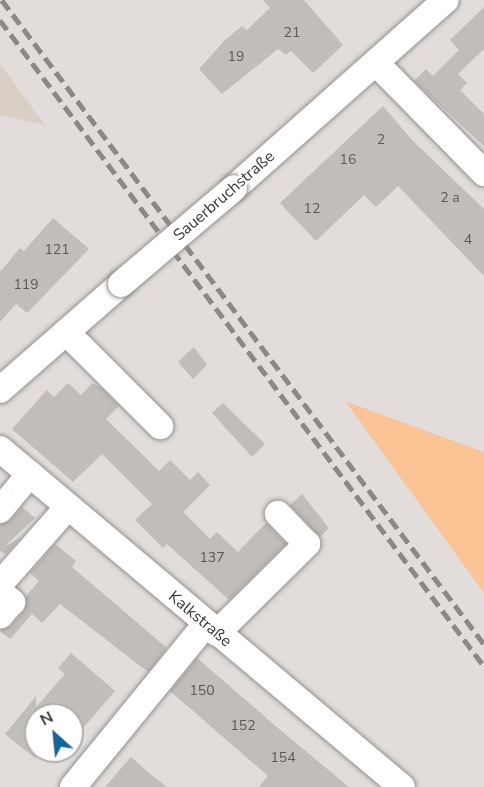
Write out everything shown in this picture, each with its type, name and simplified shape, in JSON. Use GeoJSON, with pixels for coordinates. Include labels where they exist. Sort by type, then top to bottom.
{"type":"FeatureCollection","features":[{"type":"Feature","properties":{"kind":"street","name":"Sauerbruchstraße"},"geometry":{"type":"LineString","coordinates":[[0,390],[377,64],[446,0]]}},
{"type":"Feature","properties":{"kind":"street"},"geometry":{"type":"LineString","coordinates":[[377,64],[484,173]]}},
{"type":"Feature","properties":{"kind":"street"},"geometry":{"type":"LineString","coordinates":[[67,333],[160,426]]}},
{"type":"Feature","properties":{"kind":"street","name":"Kalkstraße"},"geometry":{"type":"LineString","coordinates":[[0,449],[402,787]]}},
{"type":"Feature","properties":{"kind":"street"},"geometry":{"type":"LineString","coordinates":[[0,510],[30,474]]}},
{"type":"Feature","properties":{"kind":"street"},"geometry":{"type":"LineString","coordinates":[[0,584],[68,507]]}},
{"type":"Feature","properties":{"kind":"street"},"geometry":{"type":"LineString","coordinates":[[73,787],[212,628],[307,544],[278,514]]}},
{"type":"Feature","properties":{"kind":"street"},"geometry":{"type":"LineString","coordinates":[[0,592],[12,602],[0,616]]}},
{"type":"Feature","properties":{"kind":"shaded area"},"geometry":{"type":"Polygon","coordinates":[[[0,64],[45,125],[0,115],[0,64]]]}},
{"type":"Feature","properties":{"kind":"shaded area"},"geometry":{"type":"Polygon","coordinates":[[[345,401],[484,452],[484,593],[345,401]]]}},
{"type":"Feature","properties":{"kind":"building"},"geometry":{"type":"Polygon","coordinates":[[[263,0],[304,0],[343,45],[313,73],[291,51],[286,55],[278,49],[222,94],[199,69],[225,40],[242,26],[247,30],[270,8],[263,0]]]}},
{"type":"Feature","properties":{"kind":"building"},"geometry":{"type":"Polygon","coordinates":[[[484,7],[484,49],[458,74],[467,83],[460,90],[484,114],[484,146],[414,81],[426,69],[433,76],[459,50],[450,40],[484,7]]]}},
{"type":"Feature","properties":{"kind":"building"},"geometry":{"type":"Polygon","coordinates":[[[383,106],[412,140],[484,209],[484,276],[398,186],[376,207],[364,195],[316,241],[280,203],[383,106]]]}},
{"type":"Feature","properties":{"kind":"building"},"geometry":{"type":"Polygon","coordinates":[[[53,218],[89,249],[27,313],[16,304],[0,322],[0,272],[20,248],[24,251],[53,218]]]}},
{"type":"Feature","properties":{"kind":"building"},"geometry":{"type":"Polygon","coordinates":[[[194,347],[207,365],[193,379],[178,362],[194,347]]]}},
{"type":"Feature","properties":{"kind":"building"},"geometry":{"type":"Polygon","coordinates":[[[68,383],[81,395],[92,383],[100,387],[119,406],[106,419],[159,471],[170,460],[190,480],[198,472],[210,485],[183,512],[210,539],[217,532],[238,552],[266,523],[286,544],[229,600],[167,544],[163,548],[135,520],[152,504],[102,454],[73,482],[12,429],[47,390],[54,397],[68,383]]]}},
{"type":"Feature","properties":{"kind":"building"},"geometry":{"type":"Polygon","coordinates":[[[223,403],[265,444],[252,457],[212,413],[223,403]]]}},
{"type":"Feature","properties":{"kind":"building"},"geometry":{"type":"Polygon","coordinates":[[[302,494],[329,528],[320,537],[290,505],[302,494]]]}},
{"type":"Feature","properties":{"kind":"building"},"geometry":{"type":"Polygon","coordinates":[[[22,507],[35,518],[5,546],[20,538],[6,554],[0,551],[0,525],[11,520],[22,507]]]}},
{"type":"Feature","properties":{"kind":"building"},"geometry":{"type":"Polygon","coordinates":[[[55,544],[76,561],[72,567],[167,648],[148,672],[60,604],[42,623],[32,614],[10,639],[0,631],[11,626],[24,611],[26,596],[39,581],[30,573],[55,544]]]}},
{"type":"Feature","properties":{"kind":"building"},"geometry":{"type":"Polygon","coordinates":[[[71,653],[115,691],[84,727],[84,703],[40,703],[65,674],[58,668],[71,653]]]}},
{"type":"Feature","properties":{"kind":"building"},"geometry":{"type":"Polygon","coordinates":[[[197,658],[349,787],[259,787],[268,776],[170,691],[197,658]]]}},
{"type":"Feature","properties":{"kind":"building"},"geometry":{"type":"Polygon","coordinates":[[[24,711],[24,749],[5,734],[24,711]]]}},
{"type":"Feature","properties":{"kind":"building"},"geometry":{"type":"Polygon","coordinates":[[[131,757],[149,773],[167,787],[105,787],[131,757]]]}},
{"type":"Feature","properties":{"kind":"railway"},"geometry":{"type":"LineString","coordinates":[[2,0],[484,644]]}},
{"type":"Feature","properties":{"kind":"railway"},"geometry":{"type":"LineString","coordinates":[[0,20],[484,666]]}}]}
